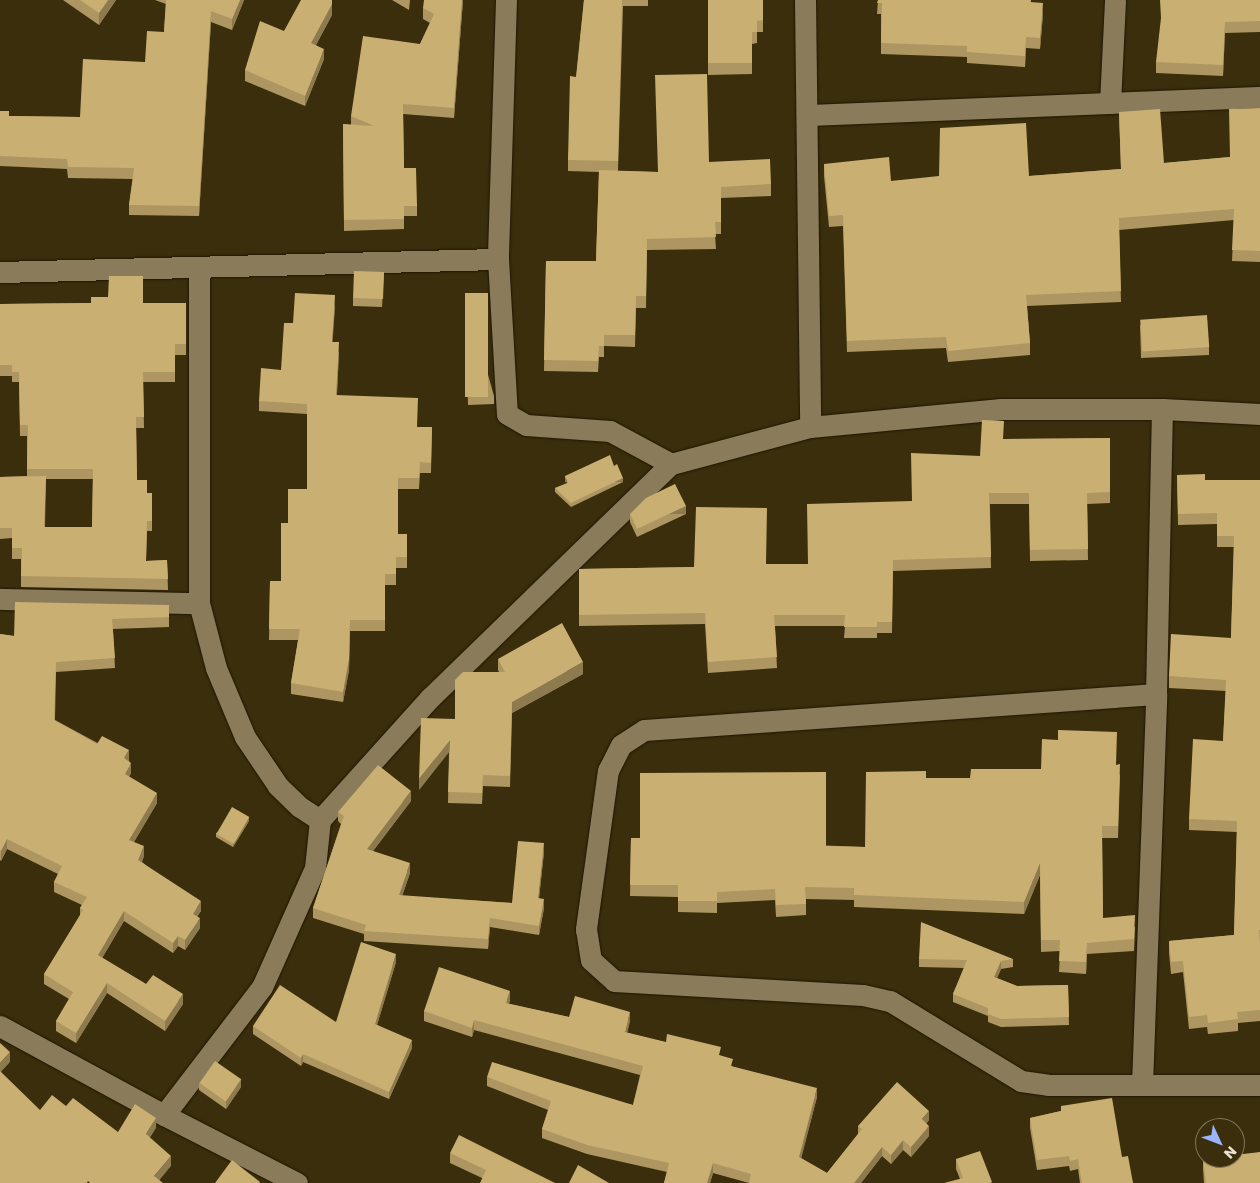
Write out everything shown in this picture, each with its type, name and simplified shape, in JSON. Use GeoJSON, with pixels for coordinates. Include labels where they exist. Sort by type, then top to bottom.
{"type":"FeatureCollection","features":[{"type":"Feature","properties":{"kind":"street"},"geometry":{"type":"LineString","coordinates":[[506,0],[498,259],[507,414],[526,425],[610,431],[670,464]]}},
{"type":"Feature","properties":{"kind":"street"},"geometry":{"type":"LineString","coordinates":[[805,0],[810,428]]}},
{"type":"Feature","properties":{"kind":"street"},"geometry":{"type":"LineString","coordinates":[[1110,103],[1115,0]]}},
{"type":"Feature","properties":{"kind":"street"},"geometry":{"type":"LineString","coordinates":[[807,115],[1260,97]]}},
{"type":"Feature","properties":{"kind":"street"},"geometry":{"type":"LineString","coordinates":[[0,272],[498,259]]}},
{"type":"Feature","properties":{"kind":"street"},"geometry":{"type":"LineString","coordinates":[[199,268],[198,603],[216,668],[245,738],[278,786],[300,806],[320,820]]}},
{"type":"Feature","properties":{"kind":"street"},"geometry":{"type":"LineString","coordinates":[[164,1115],[262,988],[315,868],[320,820],[430,698],[670,464],[810,428],[1001,409],[1162,409],[1260,414]]}},
{"type":"Feature","properties":{"kind":"street"},"geometry":{"type":"LineString","coordinates":[[1142,1085],[1156,694],[1162,409]]}},
{"type":"Feature","properties":{"kind":"street"},"geometry":{"type":"LineString","coordinates":[[0,599],[198,603]]}},
{"type":"Feature","properties":{"kind":"street"},"geometry":{"type":"LineString","coordinates":[[1156,694],[644,730],[621,744],[608,770],[586,929],[591,960],[614,981],[863,995],[890,1000],[1021,1081],[1048,1085],[1260,1086]]}},
{"type":"Feature","properties":{"kind":"street"},"geometry":{"type":"LineString","coordinates":[[0,1026],[164,1115],[297,1183]]}},
{"type":"Feature","properties":{"kind":"building"},"geometry":{"type":"Polygon","coordinates":[[[80,0],[108,0],[99,13],[80,0]]]}},
{"type":"Feature","properties":{"kind":"building"},"geometry":{"type":"Polygon","coordinates":[[[166,0],[240,0],[232,19],[211,11],[199,206],[129,205],[134,168],[68,167],[67,159],[0,156],[0,111],[9,111],[9,116],[80,117],[83,59],[145,62],[147,31],[164,32],[166,0]]]}},
{"type":"Feature","properties":{"kind":"building"},"geometry":{"type":"Polygon","coordinates":[[[301,0],[332,0],[332,4],[311,43],[324,49],[305,96],[245,70],[260,21],[284,31],[301,0]]]}},
{"type":"Feature","properties":{"kind":"building"},"geometry":{"type":"Polygon","coordinates":[[[424,0],[462,0],[454,108],[403,104],[404,168],[416,168],[417,206],[404,206],[404,219],[344,220],[343,124],[374,126],[351,116],[363,36],[420,44],[434,14],[423,8],[424,0]]]}},
{"type":"Feature","properties":{"kind":"building"},"geometry":{"type":"Polygon","coordinates":[[[584,0],[622,0],[618,161],[568,160],[570,76],[576,77],[584,0]]]}},
{"type":"Feature","properties":{"kind":"building"},"geometry":{"type":"Polygon","coordinates":[[[708,0],[763,0],[763,20],[757,21],[757,32],[752,32],[752,63],[708,63],[708,0]]]}},
{"type":"Feature","properties":{"kind":"building"},"geometry":{"type":"Polygon","coordinates":[[[878,0],[1031,0],[1030,2],[1043,3],[1040,38],[1026,37],[1025,56],[967,52],[967,46],[881,43],[882,3],[877,3],[878,0]]]}},
{"type":"Feature","properties":{"kind":"building"},"geometry":{"type":"Polygon","coordinates":[[[1160,0],[1260,0],[1260,21],[1225,22],[1223,65],[1156,62],[1161,18],[1160,0]]]}},
{"type":"Feature","properties":{"kind":"building"},"geometry":{"type":"Polygon","coordinates":[[[707,74],[709,162],[770,159],[771,184],[721,187],[721,222],[715,222],[716,237],[647,239],[646,296],[636,296],[635,335],[604,335],[604,346],[599,346],[598,361],[544,360],[546,261],[596,261],[599,170],[658,172],[655,75],[707,74]]]}},
{"type":"Feature","properties":{"kind":"building"},"geometry":{"type":"Polygon","coordinates":[[[1260,108],[1260,251],[1232,250],[1234,209],[1119,218],[1121,291],[1026,295],[1030,343],[948,351],[946,337],[847,341],[843,215],[829,216],[824,164],[889,157],[891,181],[939,176],[940,128],[1026,123],[1029,176],[1121,169],[1119,112],[1160,109],[1164,163],[1230,157],[1229,109],[1260,108]]]}},
{"type":"Feature","properties":{"kind":"building"},"geometry":{"type":"Polygon","coordinates":[[[354,271],[384,272],[383,299],[353,298],[354,271]]]}},
{"type":"Feature","properties":{"kind":"building"},"geometry":{"type":"Polygon","coordinates":[[[109,276],[143,276],[143,303],[186,303],[186,344],[175,344],[175,372],[143,372],[144,417],[136,417],[137,480],[147,480],[147,493],[152,493],[152,521],[147,521],[146,561],[167,560],[168,579],[21,576],[22,548],[12,548],[12,528],[0,528],[0,477],[46,476],[44,527],[92,527],[93,469],[27,469],[28,425],[20,425],[19,372],[12,372],[12,365],[0,365],[0,304],[91,303],[91,297],[108,297],[109,276]]]}},
{"type":"Feature","properties":{"kind":"building"},"geometry":{"type":"Polygon","coordinates":[[[295,293],[335,295],[332,342],[339,342],[336,395],[418,398],[417,427],[432,427],[431,463],[420,462],[419,478],[398,478],[398,534],[407,534],[407,557],[396,557],[396,574],[385,574],[385,620],[350,620],[349,659],[343,692],[291,683],[300,629],[269,629],[270,581],[281,581],[281,523],[288,523],[288,489],[307,489],[307,404],[259,401],[261,368],[281,370],[284,323],[293,323],[295,293]]]}},
{"type":"Feature","properties":{"kind":"building"},"geometry":{"type":"Polygon","coordinates":[[[465,293],[488,293],[488,397],[465,397],[465,293]]]}},
{"type":"Feature","properties":{"kind":"building"},"geometry":{"type":"Polygon","coordinates":[[[1207,315],[1209,347],[1142,352],[1140,320],[1207,315]]]}},
{"type":"Feature","properties":{"kind":"building"},"geometry":{"type":"Polygon","coordinates":[[[982,420],[1004,421],[1003,439],[1110,438],[1110,492],[1087,493],[1088,549],[1030,550],[1029,493],[989,493],[991,557],[893,560],[892,622],[877,622],[877,627],[844,627],[845,615],[774,615],[777,657],[708,662],[705,613],[579,615],[579,569],[694,567],[696,507],[767,508],[766,564],[808,564],[807,504],[912,501],[911,453],[980,456],[982,420]]]}},
{"type":"Feature","properties":{"kind":"building"},"geometry":{"type":"Polygon","coordinates":[[[610,455],[614,466],[617,464],[623,478],[571,503],[555,488],[568,483],[565,476],[610,455]]]}},
{"type":"Feature","properties":{"kind":"building"},"geometry":{"type":"Polygon","coordinates":[[[1205,474],[1205,480],[1260,480],[1260,1010],[1237,1012],[1238,1019],[1208,1023],[1207,1015],[1189,1017],[1183,961],[1171,962],[1169,941],[1234,935],[1237,821],[1189,819],[1193,739],[1223,741],[1226,680],[1169,676],[1171,634],[1231,638],[1234,536],[1217,536],[1217,513],[1178,514],[1177,475],[1205,474]]]}},
{"type":"Feature","properties":{"kind":"building"},"geometry":{"type":"Polygon","coordinates":[[[675,484],[686,506],[637,529],[630,514],[646,498],[675,484]]]}},
{"type":"Feature","properties":{"kind":"building"},"geometry":{"type":"Polygon","coordinates":[[[15,602],[169,605],[169,617],[112,619],[115,658],[56,662],[54,720],[97,744],[102,736],[129,750],[124,758],[131,763],[125,774],[157,793],[129,840],[144,846],[138,860],[201,901],[193,914],[200,918],[185,940],[178,936],[173,943],[124,911],[98,955],[146,984],[153,975],[183,994],[165,1021],[107,983],[76,1033],[56,1021],[73,992],[44,974],[83,910],[80,908],[87,897],[54,882],[62,866],[7,839],[0,850],[0,634],[14,636],[15,602]]]}},
{"type":"Feature","properties":{"kind":"building"},"geometry":{"type":"Polygon","coordinates":[[[562,623],[583,662],[512,702],[510,776],[483,775],[482,793],[448,792],[450,740],[419,779],[421,718],[455,719],[455,680],[463,672],[505,672],[498,659],[562,623]]]}},
{"type":"Feature","properties":{"kind":"building"},"geometry":{"type":"Polygon","coordinates":[[[1058,730],[1117,732],[1116,765],[1120,764],[1118,826],[1102,826],[1103,918],[1135,915],[1134,939],[1087,943],[1086,962],[1059,961],[1060,940],[1041,940],[1040,863],[1024,902],[854,895],[854,888],[805,887],[806,904],[776,905],[775,889],[717,892],[717,901],[678,901],[678,885],[630,885],[631,838],[640,838],[640,773],[826,772],[826,846],[865,847],[866,772],[926,771],[926,778],[970,778],[971,769],[1041,769],[1042,739],[1058,740],[1058,730]]]}},
{"type":"Feature","properties":{"kind":"building"},"geometry":{"type":"Polygon","coordinates":[[[378,765],[411,791],[367,849],[410,863],[399,895],[512,903],[518,841],[544,843],[538,898],[544,899],[539,926],[490,918],[488,939],[364,931],[366,925],[313,908],[344,816],[338,812],[378,765]]]}},
{"type":"Feature","properties":{"kind":"building"},"geometry":{"type":"Polygon","coordinates":[[[232,807],[249,817],[234,844],[217,834],[232,807]]]}},
{"type":"Feature","properties":{"kind":"building"},"geometry":{"type":"Polygon","coordinates":[[[921,922],[1013,959],[1001,961],[994,977],[1017,986],[1068,985],[1069,1017],[1001,1019],[988,1014],[988,1008],[953,994],[967,960],[919,959],[921,922]]]}},
{"type":"Feature","properties":{"kind":"building"},"geometry":{"type":"Polygon","coordinates":[[[361,942],[396,954],[375,1024],[412,1040],[389,1092],[303,1054],[301,1058],[253,1026],[280,985],[336,1022],[361,942]]]}},
{"type":"Feature","properties":{"kind":"building"},"geometry":{"type":"Polygon","coordinates":[[[439,967],[510,991],[506,1003],[569,1017],[575,996],[630,1012],[625,1032],[666,1042],[667,1034],[721,1047],[719,1055],[733,1059],[731,1066],[817,1088],[799,1157],[827,1173],[862,1129],[858,1126],[897,1082],[929,1111],[922,1119],[929,1126],[911,1147],[903,1140],[891,1155],[882,1147],[854,1183],[749,1183],[751,1174],[713,1163],[707,1183],[664,1183],[669,1163],[587,1145],[542,1129],[551,1101],[487,1077],[492,1062],[633,1105],[643,1066],[474,1020],[472,1028],[424,1011],[439,967]]]}},
{"type":"Feature","properties":{"kind":"building"},"geometry":{"type":"Polygon","coordinates":[[[0,1043],[10,1052],[0,1063],[0,1043]]]}},
{"type":"Feature","properties":{"kind":"building"},"geometry":{"type":"Polygon","coordinates":[[[215,1061],[241,1079],[226,1101],[200,1083],[215,1061]]]}},
{"type":"Feature","properties":{"kind":"building"},"geometry":{"type":"Polygon","coordinates":[[[0,1071],[40,1110],[52,1095],[66,1106],[73,1098],[118,1132],[135,1104],[156,1118],[146,1134],[171,1156],[154,1176],[163,1183],[90,1183],[88,1181],[87,1183],[0,1183],[0,1071]]]}},
{"type":"Feature","properties":{"kind":"building"},"geometry":{"type":"Polygon","coordinates":[[[1112,1098],[1122,1157],[1128,1156],[1133,1183],[1082,1183],[1078,1159],[1070,1161],[1069,1156],[1037,1160],[1030,1118],[1061,1111],[1061,1106],[1112,1098]]]}},
{"type":"Feature","properties":{"kind":"building"},"geometry":{"type":"Polygon","coordinates":[[[459,1135],[555,1183],[480,1183],[486,1170],[450,1153],[459,1135]]]}},
{"type":"Feature","properties":{"kind":"building"},"geometry":{"type":"Polygon","coordinates":[[[980,1151],[992,1182],[944,1183],[963,1178],[956,1159],[980,1151]]]}},
{"type":"Feature","properties":{"kind":"building"},"geometry":{"type":"Polygon","coordinates":[[[1260,1152],[1260,1183],[1206,1183],[1204,1168],[1245,1168],[1245,1154],[1260,1152]]]}},
{"type":"Feature","properties":{"kind":"building"},"geometry":{"type":"Polygon","coordinates":[[[232,1160],[260,1182],[215,1183],[232,1160]]]}},
{"type":"Feature","properties":{"kind":"building"},"geometry":{"type":"Polygon","coordinates":[[[578,1165],[609,1183],[569,1183],[578,1165]]]}}]}
